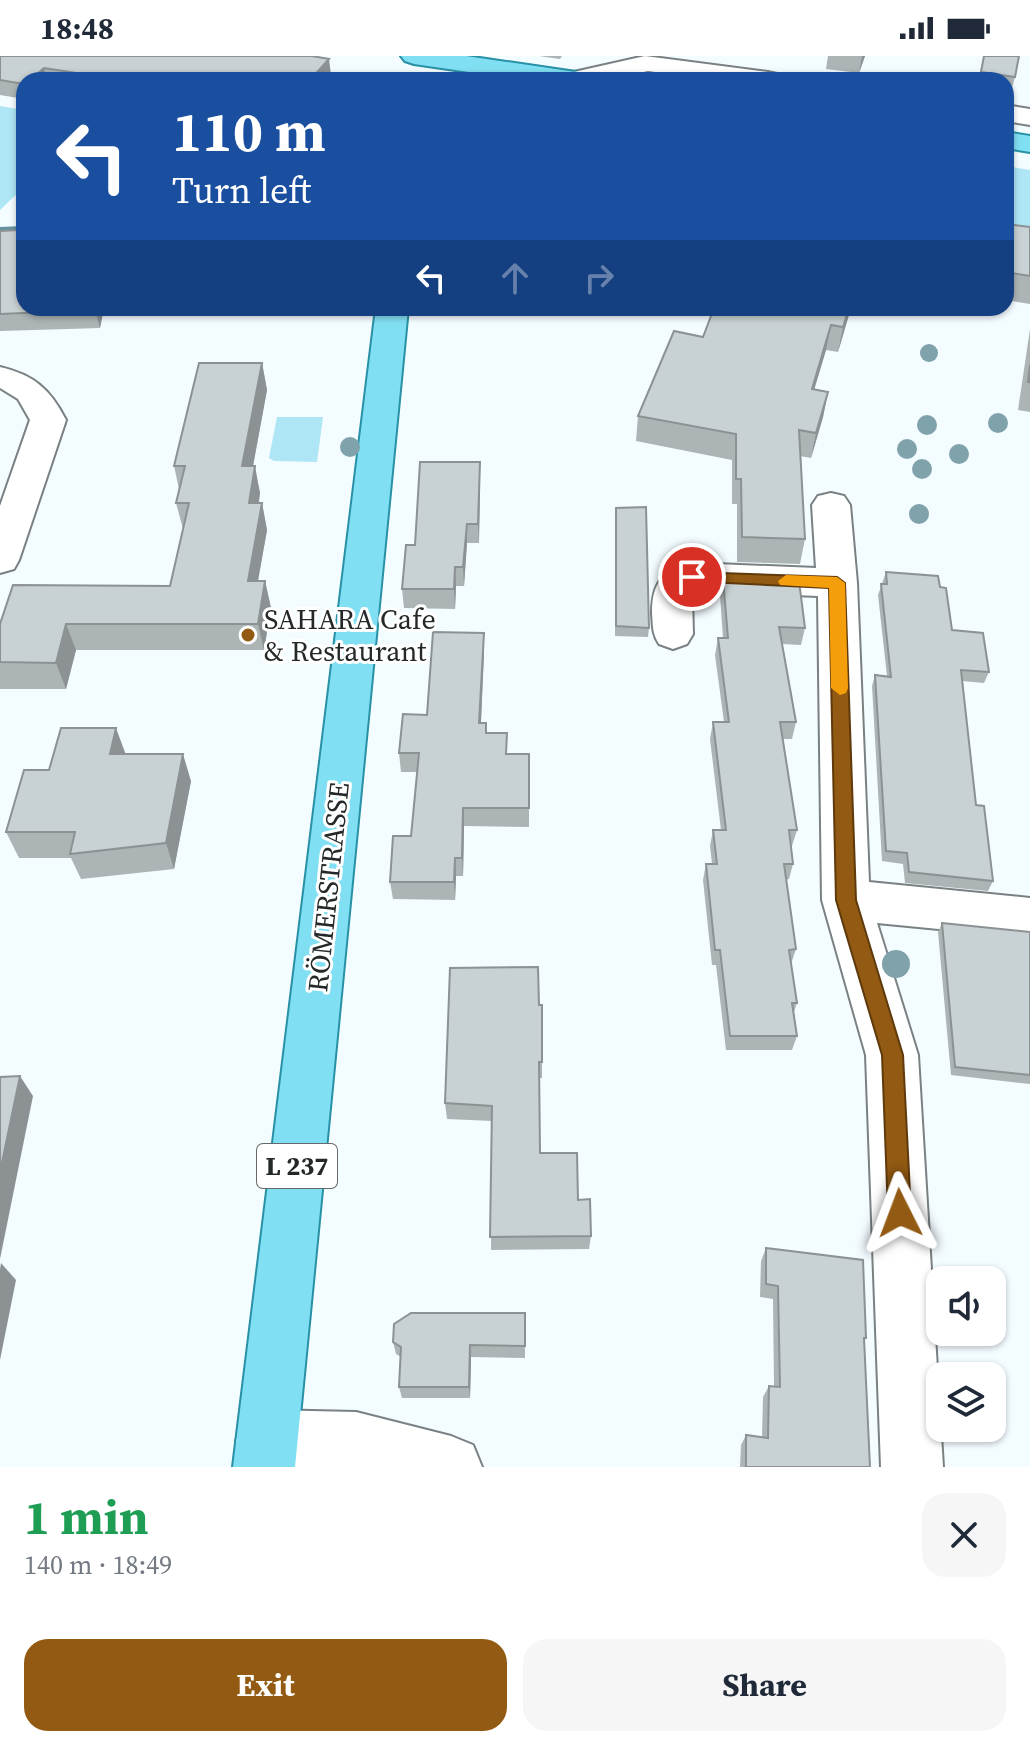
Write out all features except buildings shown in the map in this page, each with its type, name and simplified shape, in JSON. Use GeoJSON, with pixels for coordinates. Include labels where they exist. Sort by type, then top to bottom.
{"type":"FeatureCollection","features":[{"type":"Feature","properties":{"kind":"main road"},"geometry":{"type":"LineString","coordinates":[[414,56],[524,72]]}},
{"type":"Feature","properties":{"kind":"main road","name":"RÖMERSTRASSE"},"geometry":{"type":"LineString","coordinates":[[265,1454],[391,316]]}},
{"type":"Feature","properties":{"kind":"street"},"geometry":{"type":"LineString","coordinates":[[609,72],[648,63],[712,72]]}},
{"type":"Feature","properties":{"kind":"street"},"geometry":{"type":"LineString","coordinates":[[0,377],[36,395],[48,420],[0,560]]}},
{"type":"Feature","properties":{"kind":"street"},"geometry":{"type":"LineString","coordinates":[[831,505],[837,583],[846,900],[892,1055],[912,1467]]}},
{"type":"Feature","properties":{"kind":"street"},"geometry":{"type":"LineString","coordinates":[[673,634],[672,591],[692,577],[837,583]]}},
{"type":"Feature","properties":{"kind":"street"},"geometry":{"type":"LineString","coordinates":[[846,900],[1030,918]]}},
{"type":"Feature","properties":{"kind":"street"},"geometry":{"type":"LineString","coordinates":[[265,1454],[356,1443],[451,1467]]}},
{"type":"Feature","properties":{"kind":"shaded area"},"geometry":{"type":"Polygon","coordinates":[[[0,106],[16,109],[16,195],[0,210],[0,106]]]}},
{"type":"Feature","properties":{"kind":"shaded area"},"geometry":{"type":"Polygon","coordinates":[[[1014,167],[1030,170],[1030,228],[1014,225],[1014,167]]]}},
{"type":"Feature","properties":{"kind":"shaded area"},"geometry":{"type":"Polygon","coordinates":[[[277,417],[323,417],[317,462],[274,461],[269,458],[277,417]]]}},
{"type":"Feature","properties":{"kind":"waterway"},"geometry":{"type":"LineString","coordinates":[[0,229],[16,228]]}},
{"type":"Feature","properties":{"kind":"slow traffic"},"geometry":{"type":"LineString","coordinates":[[786,581],[837,583],[840,688]]}},
{"type":"Feature","properties":{"kind":"place","name":"SAHARA Cafe & Restaurant"},"geometry":{"type":"Point","coordinates":[248,635]}},
{"type":"Feature","properties":{"kind":"route"},"geometry":{"type":"LineString","coordinates":[[692,577],[837,583],[846,900],[892,1055],[900,1213]]}}]}
